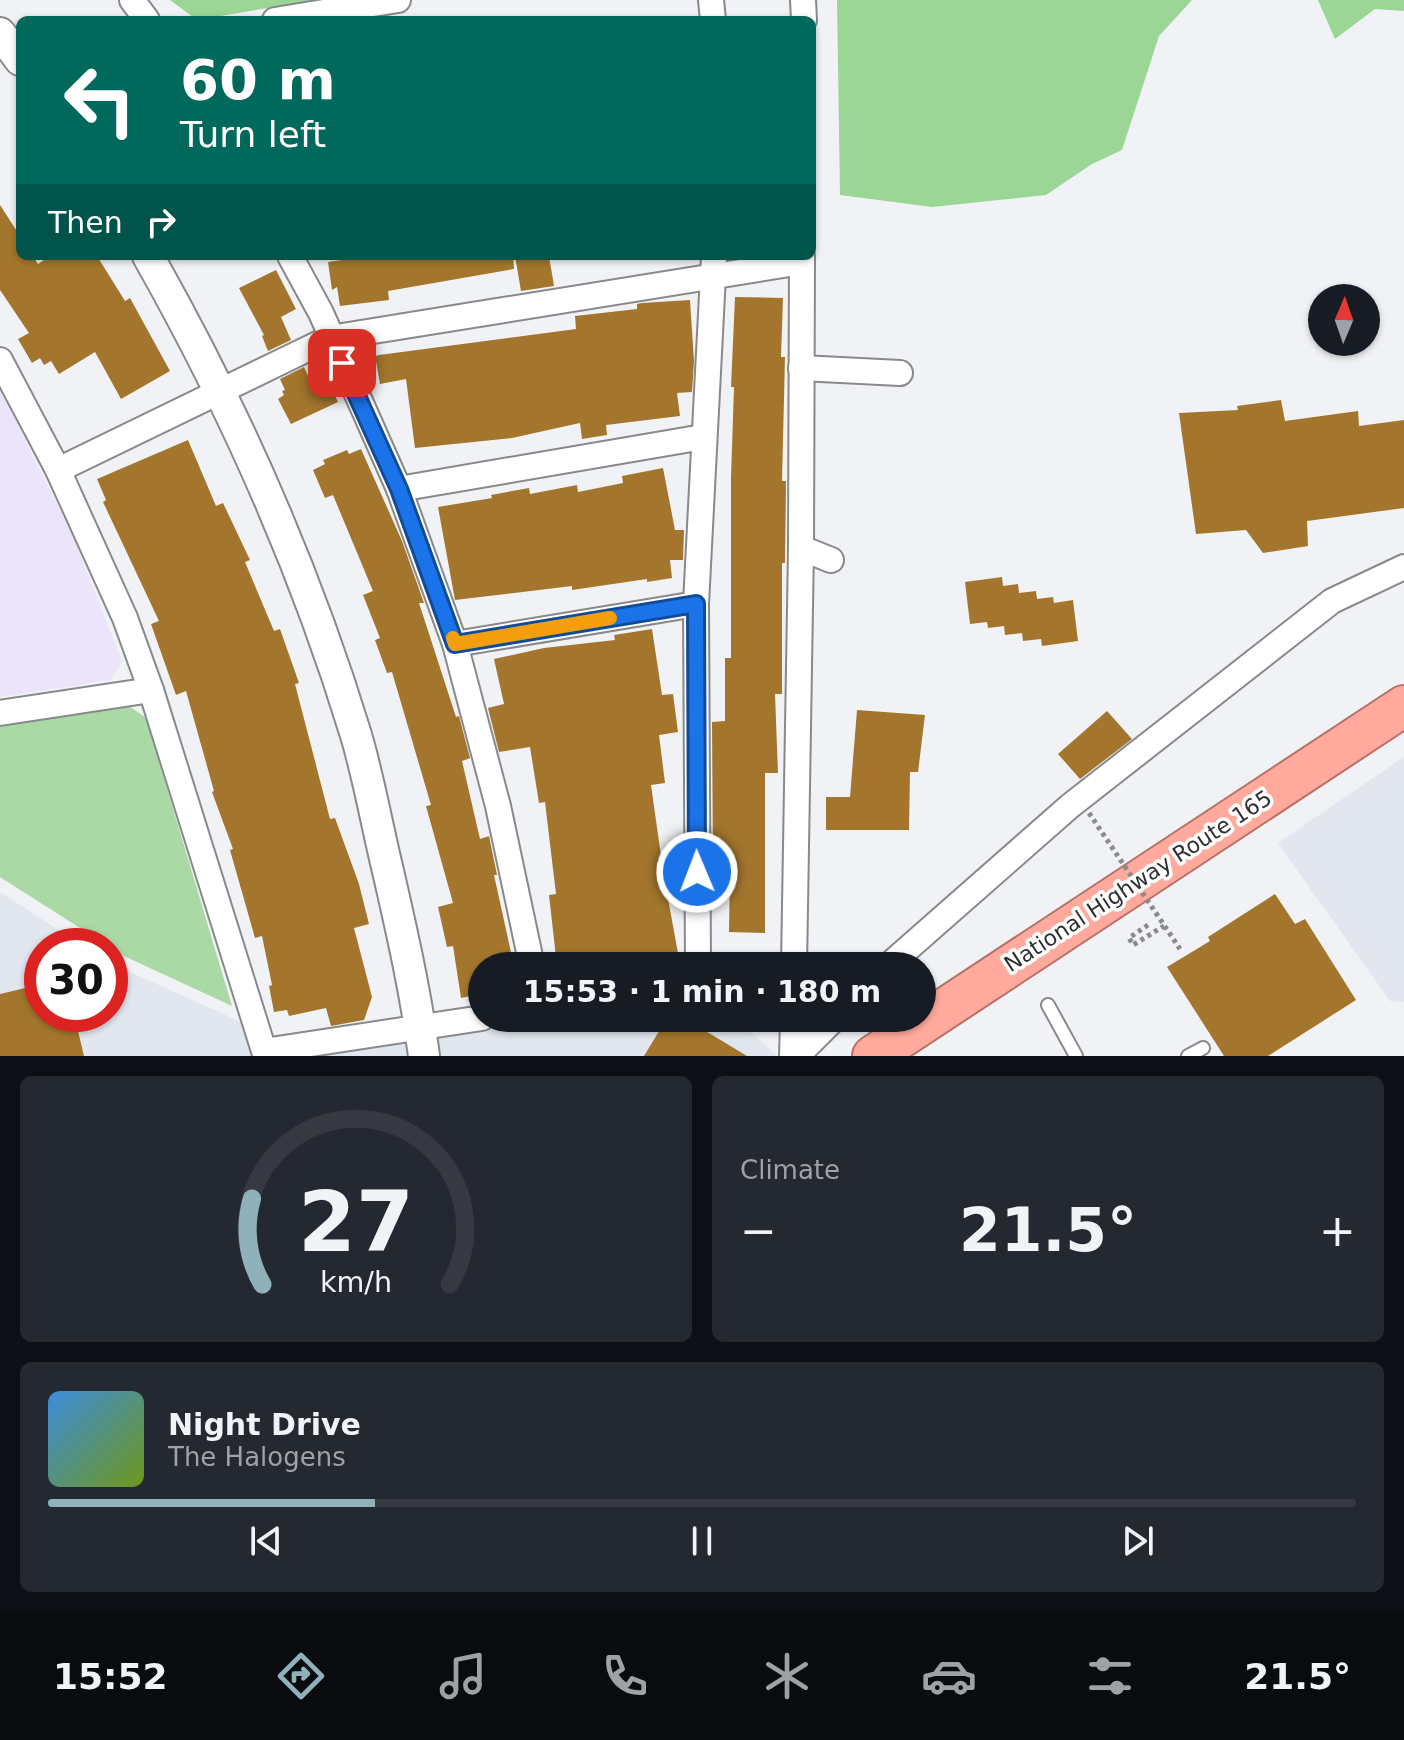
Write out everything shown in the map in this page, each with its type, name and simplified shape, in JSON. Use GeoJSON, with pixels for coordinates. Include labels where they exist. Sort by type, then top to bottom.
{"type":"FeatureCollection","features":[{"type":"Feature","properties":{"kind":"highway","name":"National Highway Route 165"},"geometry":{"type":"LineString","coordinates":[[873,1056],[1404,706]]}},
{"type":"Feature","properties":{"kind":"street"},"geometry":{"type":"LineString","coordinates":[[300,16],[398,0]]}},
{"type":"Feature","properties":{"kind":"street"},"geometry":{"type":"LineString","coordinates":[[0,33],[16,55]]}},
{"type":"Feature","properties":{"kind":"street"},"geometry":{"type":"LineString","coordinates":[[150,260],[220,391],[300,573],[357,738],[400,926],[422,1042]]}},
{"type":"Feature","properties":{"kind":"street"},"geometry":{"type":"LineString","coordinates":[[292,260],[321,313],[399,489],[455,644],[498,806],[529,952]]}},
{"type":"Feature","properties":{"kind":"street"},"geometry":{"type":"LineString","coordinates":[[58,470],[330,338],[713,266],[789,260]]}},
{"type":"Feature","properties":{"kind":"street"},"geometry":{"type":"LineString","coordinates":[[794,952],[802,260]]}},
{"type":"Feature","properties":{"kind":"street"},"geometry":{"type":"LineString","coordinates":[[698,952],[696,604],[713,266]]}},
{"type":"Feature","properties":{"kind":"street"},"geometry":{"type":"LineString","coordinates":[[0,360],[58,470],[125,618],[151,690],[264,1051],[422,1042],[468,1024]]}},
{"type":"Feature","properties":{"kind":"street"},"geometry":{"type":"LineString","coordinates":[[801,368],[900,373]]}},
{"type":"Feature","properties":{"kind":"street"},"geometry":{"type":"LineString","coordinates":[[399,489],[703,437]]}},
{"type":"Feature","properties":{"kind":"street"},"geometry":{"type":"LineString","coordinates":[[801,548],[831,560]]}},
{"type":"Feature","properties":{"kind":"street"},"geometry":{"type":"LineString","coordinates":[[904,952],[1070,806],[1332,601],[1404,567]]}},
{"type":"Feature","properties":{"kind":"street"},"geometry":{"type":"LineString","coordinates":[[455,644],[696,604]]}},
{"type":"Feature","properties":{"kind":"street"},"geometry":{"type":"LineString","coordinates":[[0,713],[151,690]]}},
{"type":"Feature","properties":{"kind":"street"},"geometry":{"type":"LineString","coordinates":[[793,1032],[794,1056]]}},
{"type":"Feature","properties":{"kind":"street"},"geometry":{"type":"LineString","coordinates":[[794,1056],[820,1032]]}},
{"type":"Feature","properties":{"kind":"lane"},"geometry":{"type":"LineString","coordinates":[[1048,1005],[1076,1056]]}},
{"type":"Feature","properties":{"kind":"lane"},"geometry":{"type":"LineString","coordinates":[[1188,1056],[1203,1048]]}},
{"type":"Feature","properties":{"kind":"path"},"geometry":{"type":"LineString","coordinates":[[1089,813],[1180,949]]}},
{"type":"Feature","properties":{"kind":"path"},"geometry":{"type":"LineString","coordinates":[[1148,925],[1129,938],[1133,945],[1164,926]]}},
{"type":"Feature","properties":{"kind":"shaded area"},"geometry":{"type":"Polygon","coordinates":[[[0,389],[74,539],[122,661],[110,680],[0,697],[0,389]]]}},
{"type":"Feature","properties":{"kind":"shaded area"},"geometry":{"type":"Polygon","coordinates":[[[1404,757],[1404,1002],[1390,1001],[1278,843],[1404,757]]]}},
{"type":"Feature","properties":{"kind":"shaded area"},"geometry":{"type":"Polygon","coordinates":[[[0,892],[55,928],[24,928],[24,1032],[128,1032],[128,971],[241,1022],[255,1056],[0,1056],[0,892]]]}},
{"type":"Feature","properties":{"kind":"shaded area"},"geometry":{"type":"Polygon","coordinates":[[[475,1032],[751,1032],[777,1056],[301,1056],[475,1032]]]}},
{"type":"Feature","properties":{"kind":"green space"},"geometry":{"type":"Polygon","coordinates":[[[170,0],[315,0],[221,16],[192,16],[170,0]]]}},
{"type":"Feature","properties":{"kind":"green space"},"geometry":{"type":"Polygon","coordinates":[[[837,0],[1192,0],[1159,36],[1122,150],[1092,164],[1046,195],[932,207],[840,195],[837,0]]]}},
{"type":"Feature","properties":{"kind":"green space"},"geometry":{"type":"Polygon","coordinates":[[[1318,0],[1404,0],[1404,11],[1375,9],[1335,39],[1318,0]]]}},
{"type":"Feature","properties":{"kind":"green space"},"geometry":{"type":"Polygon","coordinates":[[[129,706],[146,718],[232,1006],[128,958],[128,928],[80,928],[0,877],[0,726],[129,706]]]}},
{"type":"Feature","properties":{"kind":"building"},"geometry":{"type":"Polygon","coordinates":[[[0,205],[16,230],[16,260],[36,260],[38,264],[44,260],[99,260],[125,301],[130,298],[170,371],[121,399],[95,352],[59,374],[51,361],[44,365],[40,358],[32,363],[18,339],[29,333],[0,290],[0,205]]]}},
{"type":"Feature","properties":{"kind":"building"},"geometry":{"type":"Polygon","coordinates":[[[513,260],[514,269],[388,291],[389,300],[340,306],[337,287],[332,290],[328,262],[513,260]]]}},
{"type":"Feature","properties":{"kind":"building"},"geometry":{"type":"Polygon","coordinates":[[[516,260],[550,260],[554,286],[521,291],[516,260]]]}},
{"type":"Feature","properties":{"kind":"building"},"geometry":{"type":"Polygon","coordinates":[[[276,270],[296,309],[281,317],[291,340],[268,351],[264,335],[239,288],[276,270]]]}},
{"type":"Feature","properties":{"kind":"building"},"geometry":{"type":"Polygon","coordinates":[[[735,297],[783,298],[782,481],[786,481],[785,563],[782,563],[782,694],[775,694],[778,773],[765,773],[765,933],[729,932],[730,866],[713,866],[712,722],[725,721],[725,658],[731,658],[734,387],[731,387],[735,297]]]}},
{"type":"Feature","properties":{"kind":"building"},"geometry":{"type":"Polygon","coordinates":[[[690,300],[694,361],[692,392],[677,393],[680,416],[606,425],[607,435],[582,439],[580,423],[512,438],[415,448],[406,379],[380,384],[375,356],[576,329],[575,316],[637,309],[637,304],[642,303],[690,300]]]}},
{"type":"Feature","properties":{"kind":"building"},"geometry":{"type":"Polygon","coordinates":[[[304,367],[309,378],[323,371],[338,402],[291,424],[278,399],[285,390],[280,379],[304,367]]]}},
{"type":"Feature","properties":{"kind":"building"},"geometry":{"type":"Polygon","coordinates":[[[1281,400],[1285,421],[1358,411],[1359,426],[1404,420],[1404,508],[1307,521],[1308,546],[1263,553],[1246,530],[1196,534],[1179,413],[1238,410],[1237,406],[1281,400]]]}},
{"type":"Feature","properties":{"kind":"building"},"geometry":{"type":"Polygon","coordinates":[[[188,440],[216,506],[223,503],[250,560],[245,562],[274,631],[280,629],[299,683],[295,684],[330,819],[335,818],[359,884],[369,924],[354,928],[372,997],[364,1020],[331,1026],[326,1008],[289,1016],[287,1010],[274,1012],[262,936],[255,938],[230,850],[233,849],[212,792],[186,691],[176,695],[151,624],[159,621],[103,502],[106,500],[97,479],[188,440]]]}},
{"type":"Feature","properties":{"kind":"building"},"geometry":{"type":"Polygon","coordinates":[[[361,449],[402,541],[424,603],[419,603],[456,717],[459,716],[470,758],[462,761],[480,839],[489,836],[511,952],[468,952],[468,997],[461,998],[453,946],[447,947],[438,907],[453,903],[426,806],[431,805],[392,672],[387,673],[375,640],[380,638],[363,595],[373,591],[333,495],[325,498],[313,470],[325,464],[323,460],[347,450],[349,454],[361,449]]]}},
{"type":"Feature","properties":{"kind":"building"},"geometry":{"type":"Polygon","coordinates":[[[663,468],[675,530],[684,530],[683,560],[670,560],[672,578],[455,600],[438,507],[529,488],[530,494],[577,485],[578,492],[623,483],[622,476],[663,468]]]}},
{"type":"Feature","properties":{"kind":"building"},"geometry":{"type":"Polygon","coordinates":[[[1002,577],[1003,586],[1018,584],[1019,593],[1036,591],[1037,599],[1053,597],[1054,603],[1073,600],[1078,641],[1042,646],[1041,639],[1023,641],[1022,633],[1005,635],[1004,626],[988,628],[987,622],[970,624],[965,582],[1002,577]]]}},
{"type":"Feature","properties":{"kind":"building"},"geometry":{"type":"Polygon","coordinates":[[[652,629],[662,695],[673,694],[678,732],[659,735],[665,783],[651,785],[678,952],[555,952],[549,895],[556,894],[545,802],[539,803],[530,747],[499,752],[488,708],[504,704],[494,659],[544,648],[615,640],[614,635],[652,629]]]}},
{"type":"Feature","properties":{"kind":"building"},"geometry":{"type":"Polygon","coordinates":[[[857,710],[925,715],[918,772],[910,772],[909,830],[826,830],[826,797],[850,797],[857,710]]]}},
{"type":"Feature","properties":{"kind":"building"},"geometry":{"type":"Polygon","coordinates":[[[1107,711],[1132,739],[1080,779],[1058,754],[1107,711]]]}},
{"type":"Feature","properties":{"kind":"building"},"geometry":{"type":"Polygon","coordinates":[[[1275,894],[1295,924],[1305,919],[1356,1000],[1268,1056],[1224,1056],[1167,967],[1210,941],[1208,937],[1275,894]]]}},
{"type":"Feature","properties":{"kind":"building"},"geometry":{"type":"Polygon","coordinates":[[[24,988],[24,1032],[78,1032],[84,1056],[0,1056],[0,994],[24,988]]]}},
{"type":"Feature","properties":{"kind":"building"},"geometry":{"type":"Polygon","coordinates":[[[659,1032],[707,1032],[747,1056],[644,1056],[659,1032]]]}},
{"type":"Feature","properties":{"kind":"slow traffic"},"geometry":{"type":"LineString","coordinates":[[453,638],[455,644],[610,618]]}},
{"type":"Feature","properties":{"kind":"route"},"geometry":{"type":"LineString","coordinates":[[342,363],[399,489],[455,644],[696,604],[697,872]]}}]}
